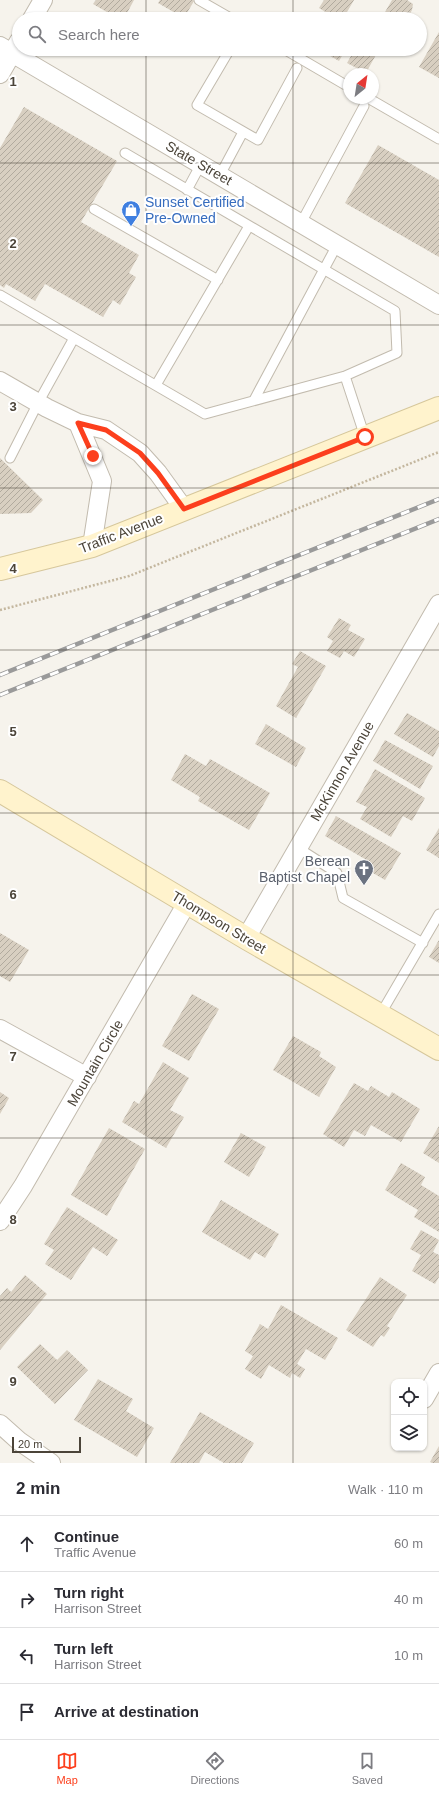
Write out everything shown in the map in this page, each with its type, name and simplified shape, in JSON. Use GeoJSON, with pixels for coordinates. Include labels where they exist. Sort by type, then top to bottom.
{"type":"FeatureCollection","features":[{"type":"Feature","properties":{"kind":"street"},"geometry":{"type":"LineString","coordinates":[[36,12],[43,0]]}},
{"type":"Feature","properties":{"kind":"street"},"geometry":{"type":"LineString","coordinates":[[0,74],[10,47]]}},
{"type":"Feature","properties":{"kind":"street","name":"State Street"},"geometry":{"type":"LineString","coordinates":[[25,56],[201,164],[439,305]]}},
{"type":"Feature","properties":{"kind":"street"},"geometry":{"type":"LineString","coordinates":[[0,381],[38,403],[78,423],[106,430],[140,453],[158,473],[184,509]]}},
{"type":"Feature","properties":{"kind":"street","name":"Traffic Avenue"},"geometry":{"type":"LineString","coordinates":[[0,569],[92,546],[439,408]]}},
{"type":"Feature","properties":{"kind":"street"},"geometry":{"type":"LineString","coordinates":[[78,423],[102,481],[92,546]]}},
{"type":"Feature","properties":{"kind":"street","name":"McKinnon Avenue"},"geometry":{"type":"LineString","coordinates":[[246,938],[439,604]]}},
{"type":"Feature","properties":{"kind":"street","name":"Thompson Street"},"geometry":{"type":"LineString","coordinates":[[0,791],[246,938],[439,1049]]}},
{"type":"Feature","properties":{"kind":"street","name":"Mountain Circle"},"geometry":{"type":"LineString","coordinates":[[0,1221],[23,1186],[187,903]]}},
{"type":"Feature","properties":{"kind":"street"},"geometry":{"type":"LineString","coordinates":[[0,1029],[87,1077]]}},
{"type":"Feature","properties":{"kind":"street"},"geometry":{"type":"LineString","coordinates":[[427,1394],[439,1373]]}},
{"type":"Feature","properties":{"kind":"street"},"geometry":{"type":"LineString","coordinates":[[0,1424],[19,1441],[51,1463]]}},
{"type":"Feature","properties":{"kind":"lane"},"geometry":{"type":"LineString","coordinates":[[199,0],[220,12]]}},
{"type":"Feature","properties":{"kind":"lane"},"geometry":{"type":"LineString","coordinates":[[226,56],[198,105],[258,140],[297,68]]}},
{"type":"Feature","properties":{"kind":"lane"},"geometry":{"type":"LineString","coordinates":[[296,56],[343,83]]}},
{"type":"Feature","properties":{"kind":"lane"},"geometry":{"type":"LineString","coordinates":[[301,223],[365,104]]}},
{"type":"Feature","properties":{"kind":"lane"},"geometry":{"type":"LineString","coordinates":[[370,104],[439,139]]}},
{"type":"Feature","properties":{"kind":"lane"},"geometry":{"type":"LineString","coordinates":[[220,175],[243,132]]}},
{"type":"Feature","properties":{"kind":"lane"},"geometry":{"type":"LineString","coordinates":[[0,295],[205,414],[345,376],[396,353],[395,311],[125,153]]}},
{"type":"Feature","properties":{"kind":"lane"},"geometry":{"type":"LineString","coordinates":[[186,190],[201,164]]}},
{"type":"Feature","properties":{"kind":"lane"},"geometry":{"type":"LineString","coordinates":[[94,209],[218,280]]}},
{"type":"Feature","properties":{"kind":"lane"},"geometry":{"type":"LineString","coordinates":[[156,385],[249,226]]}},
{"type":"Feature","properties":{"kind":"lane"},"geometry":{"type":"LineString","coordinates":[[254,400],[337,245]]}},
{"type":"Feature","properties":{"kind":"lane"},"geometry":{"type":"LineString","coordinates":[[10,458],[74,338]]}},
{"type":"Feature","properties":{"kind":"lane"},"geometry":{"type":"LineString","coordinates":[[345,376],[365,437]]}},
{"type":"Feature","properties":{"kind":"lane"},"geometry":{"type":"LineString","coordinates":[[298,848],[336,873],[343,898],[423,942]]}},
{"type":"Feature","properties":{"kind":"lane"},"geometry":{"type":"LineString","coordinates":[[380,1015],[439,914]]}},
{"type":"Feature","properties":{"kind":"path"},"geometry":{"type":"LineString","coordinates":[[0,610],[129,576],[439,452]]}},
{"type":"Feature","properties":{"kind":"building"},"geometry":{"type":"Polygon","coordinates":[[[96,0],[134,0],[128,12],[107,12],[93,4],[96,0]]]}},
{"type":"Feature","properties":{"kind":"building"},"geometry":{"type":"Polygon","coordinates":[[[160,0],[194,1],[188,12],[174,12],[158,3],[160,0]]]}},
{"type":"Feature","properties":{"kind":"building"},"geometry":{"type":"Polygon","coordinates":[[[324,0],[354,0],[347,12],[326,12],[319,8],[324,0]]]}},
{"type":"Feature","properties":{"kind":"building"},"geometry":{"type":"Polygon","coordinates":[[[392,0],[407,0],[413,4],[411,12],[385,12],[392,0]]]}},
{"type":"Feature","properties":{"kind":"building"},"geometry":{"type":"Polygon","coordinates":[[[439,32],[439,78],[419,67],[425,56],[427,56],[427,53],[439,32]]]}},
{"type":"Feature","properties":{"kind":"building"},"geometry":{"type":"Polygon","coordinates":[[[330,56],[342,56],[339,61],[330,56]]]}},
{"type":"Feature","properties":{"kind":"building"},"geometry":{"type":"Polygon","coordinates":[[[351,56],[375,56],[369,68],[356,68],[347,63],[351,56]]]}},
{"type":"Feature","properties":{"kind":"building"},"geometry":{"type":"Polygon","coordinates":[[[24,107],[117,161],[81,222],[139,255],[129,273],[136,277],[120,305],[113,300],[103,317],[45,284],[35,301],[6,284],[4,288],[0,285],[0,148],[24,107]]]}},
{"type":"Feature","properties":{"kind":"building"},"geometry":{"type":"Polygon","coordinates":[[[378,145],[439,180],[439,257],[345,203],[378,145]]]}},
{"type":"Feature","properties":{"kind":"building"},"geometry":{"type":"Polygon","coordinates":[[[0,458],[43,500],[31,513],[0,514],[0,458]]]}},
{"type":"Feature","properties":{"kind":"building"},"geometry":{"type":"Polygon","coordinates":[[[339,618],[351,625],[348,630],[365,639],[354,657],[344,651],[340,658],[327,651],[333,641],[327,637],[339,618]]]}},
{"type":"Feature","properties":{"kind":"building"},"geometry":{"type":"Polygon","coordinates":[[[300,651],[326,666],[296,718],[276,706],[298,667],[292,664],[300,651]]]}},
{"type":"Feature","properties":{"kind":"building"},"geometry":{"type":"Polygon","coordinates":[[[407,713],[439,731],[439,746],[433,757],[394,734],[407,713]]]}},
{"type":"Feature","properties":{"kind":"building"},"geometry":{"type":"Polygon","coordinates":[[[266,724],[306,748],[296,767],[255,744],[266,724]]]}},
{"type":"Feature","properties":{"kind":"building"},"geometry":{"type":"Polygon","coordinates":[[[385,740],[433,766],[420,789],[373,761],[385,740]]]}},
{"type":"Feature","properties":{"kind":"building"},"geometry":{"type":"Polygon","coordinates":[[[185,754],[206,766],[210,759],[270,793],[249,830],[198,801],[200,797],[171,780],[185,754]]]}},
{"type":"Feature","properties":{"kind":"building"},"geometry":{"type":"Polygon","coordinates":[[[375,769],[425,798],[412,821],[403,816],[391,837],[360,819],[367,807],[356,802],[375,769]]]}},
{"type":"Feature","properties":{"kind":"building"},"geometry":{"type":"Polygon","coordinates":[[[336,816],[401,853],[385,880],[361,866],[365,859],[325,836],[336,816]]]}},
{"type":"Feature","properties":{"kind":"building"},"geometry":{"type":"Polygon","coordinates":[[[439,828],[439,858],[426,850],[439,828]]]}},
{"type":"Feature","properties":{"kind":"building"},"geometry":{"type":"Polygon","coordinates":[[[0,933],[29,950],[10,982],[0,976],[0,933]]]}},
{"type":"Feature","properties":{"kind":"building"},"geometry":{"type":"Polygon","coordinates":[[[439,940],[439,963],[429,957],[439,940]]]}},
{"type":"Feature","properties":{"kind":"building"},"geometry":{"type":"Polygon","coordinates":[[[192,994],[219,1009],[189,1061],[162,1046],[192,994]]]}},
{"type":"Feature","properties":{"kind":"building"},"geometry":{"type":"Polygon","coordinates":[[[293,1036],[321,1052],[319,1056],[336,1067],[319,1097],[273,1070],[293,1036]]]}},
{"type":"Feature","properties":{"kind":"building"},"geometry":{"type":"Polygon","coordinates":[[[163,1062],[189,1078],[170,1110],[184,1117],[166,1148],[122,1122],[134,1101],[139,1104],[163,1062]]]}},
{"type":"Feature","properties":{"kind":"building"},"geometry":{"type":"Polygon","coordinates":[[[354,1083],[368,1091],[371,1086],[389,1097],[392,1092],[420,1109],[401,1142],[371,1125],[365,1136],[354,1130],[344,1147],[323,1134],[354,1083]]]}},
{"type":"Feature","properties":{"kind":"building"},"geometry":{"type":"Polygon","coordinates":[[[0,1092],[9,1098],[0,1114],[0,1092]]]}},
{"type":"Feature","properties":{"kind":"building"},"geometry":{"type":"Polygon","coordinates":[[[439,1126],[439,1163],[423,1153],[439,1126]]]}},
{"type":"Feature","properties":{"kind":"building"},"geometry":{"type":"Polygon","coordinates":[[[109,1128],[145,1149],[107,1216],[71,1195],[109,1128]]]}},
{"type":"Feature","properties":{"kind":"building"},"geometry":{"type":"Polygon","coordinates":[[[241,1133],[266,1147],[249,1177],[224,1162],[241,1133]]]}},
{"type":"Feature","properties":{"kind":"building"},"geometry":{"type":"Polygon","coordinates":[[[401,1163],[425,1177],[421,1185],[439,1196],[439,1232],[414,1217],[418,1210],[385,1190],[401,1163]]]}},
{"type":"Feature","properties":{"kind":"building"},"geometry":{"type":"Polygon","coordinates":[[[221,1200],[279,1234],[265,1258],[255,1252],[250,1260],[202,1232],[221,1200]]]}},
{"type":"Feature","properties":{"kind":"building"},"geometry":{"type":"Polygon","coordinates":[[[67,1207],[118,1240],[107,1256],[93,1247],[71,1280],[45,1264],[54,1250],[44,1244],[67,1207]]]}},
{"type":"Feature","properties":{"kind":"building"},"geometry":{"type":"Polygon","coordinates":[[[421,1230],[439,1240],[433,1252],[439,1255],[439,1277],[435,1284],[412,1271],[421,1255],[410,1249],[421,1230]]]}},
{"type":"Feature","properties":{"kind":"building"},"geometry":{"type":"Polygon","coordinates":[[[25,1275],[47,1294],[0,1350],[0,1296],[7,1288],[11,1292],[25,1275]]]}},
{"type":"Feature","properties":{"kind":"building"},"geometry":{"type":"Polygon","coordinates":[[[380,1277],[407,1295],[387,1326],[390,1328],[384,1337],[381,1335],[373,1347],[346,1330],[380,1277]]]}},
{"type":"Feature","properties":{"kind":"building"},"geometry":{"type":"Polygon","coordinates":[[[281,1305],[338,1338],[325,1360],[306,1349],[297,1364],[305,1369],[300,1378],[292,1373],[290,1378],[269,1365],[261,1379],[245,1369],[253,1356],[245,1351],[260,1324],[268,1329],[281,1305]]]}},
{"type":"Feature","properties":{"kind":"building"},"geometry":{"type":"Polygon","coordinates":[[[40,1344],[57,1360],[67,1350],[88,1370],[55,1404],[17,1367],[40,1344]]]}},
{"type":"Feature","properties":{"kind":"building"},"geometry":{"type":"Polygon","coordinates":[[[98,1379],[133,1399],[126,1411],[154,1428],[137,1457],[74,1420],[98,1379]]]}},
{"type":"Feature","properties":{"kind":"building"},"geometry":{"type":"Polygon","coordinates":[[[200,1412],[254,1443],[242,1463],[224,1463],[205,1452],[199,1463],[170,1463],[200,1412]]]}},
{"type":"Feature","properties":{"kind":"building"},"geometry":{"type":"Polygon","coordinates":[[[439,1446],[439,1463],[432,1463],[430,1462],[439,1446]]]}},
{"type":"Feature","properties":{"kind":"railway"},"geometry":{"type":"LineString","coordinates":[[0,675],[439,499]]}},
{"type":"Feature","properties":{"kind":"railway"},"geometry":{"type":"LineString","coordinates":[[0,695],[439,519]]}},
{"type":"Feature","properties":{"kind":"place","name":"Sunset Certified Pre-Owned"},"geometry":{"type":"Point","coordinates":[131,227]}},
{"type":"Feature","properties":{"kind":"place","name":"Berean Baptist Chapel"},"geometry":{"type":"Point","coordinates":[364,886]}},
{"type":"Feature","properties":{"kind":"route"},"geometry":{"type":"LineString","coordinates":[[93,456],[78,423],[106,430],[140,453],[158,473],[184,509],[365,437]]}}]}
